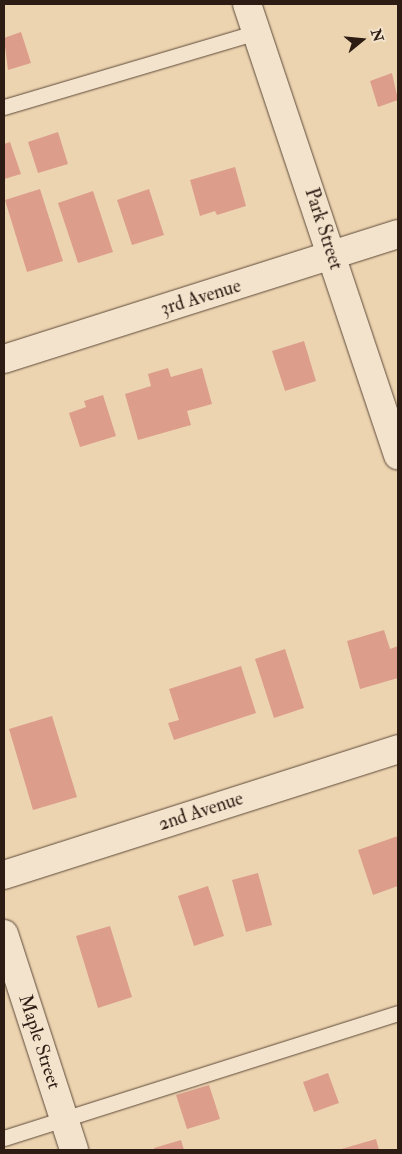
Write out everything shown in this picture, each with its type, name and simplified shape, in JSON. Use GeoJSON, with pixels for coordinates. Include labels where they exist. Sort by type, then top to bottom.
{"type":"FeatureCollection","features":[{"type":"Feature","properties":{"kind":"street","name":"Park Street"},"geometry":{"type":"LineString","coordinates":[[247,4],[398,455]]}},
{"type":"Feature","properties":{"kind":"street","name":"3rd Avenue"},"geometry":{"type":"LineString","coordinates":[[4,359],[332,257],[398,234]]}},
{"type":"Feature","properties":{"kind":"street","name":"2nd Avenue"},"geometry":{"type":"LineString","coordinates":[[4,876],[398,749]]}},
{"type":"Feature","properties":{"kind":"street","name":"Maple Street"},"geometry":{"type":"LineString","coordinates":[[4,934],[74,1150]]}},
{"type":"Feature","properties":{"kind":"lane"},"geometry":{"type":"LineString","coordinates":[[4,107],[257,32]]}},
{"type":"Feature","properties":{"kind":"lane"},"geometry":{"type":"LineString","coordinates":[[4,1138],[398,1013]]}},
{"type":"Feature","properties":{"kind":"building"},"geometry":{"type":"Polygon","coordinates":[[[21,32],[31,63],[8,70],[4,38],[21,32]]]}},
{"type":"Feature","properties":{"kind":"building"},"geometry":{"type":"Polygon","coordinates":[[[392,73],[398,100],[378,107],[370,81],[392,73]]]}},
{"type":"Feature","properties":{"kind":"building"},"geometry":{"type":"Polygon","coordinates":[[[58,132],[68,164],[38,173],[28,142],[58,132]]]}},
{"type":"Feature","properties":{"kind":"building"},"geometry":{"type":"Polygon","coordinates":[[[10,142],[21,174],[4,179],[4,144],[10,142]]]}},
{"type":"Feature","properties":{"kind":"building"},"geometry":{"type":"Polygon","coordinates":[[[235,167],[246,206],[217,215],[215,211],[200,216],[190,180],[235,167]]]}},
{"type":"Feature","properties":{"kind":"building"},"geometry":{"type":"Polygon","coordinates":[[[40,189],[63,261],[27,272],[5,200],[40,189]]]}},
{"type":"Feature","properties":{"kind":"building"},"geometry":{"type":"Polygon","coordinates":[[[149,189],[164,235],[132,245],[117,200],[149,189]]]}},
{"type":"Feature","properties":{"kind":"building"},"geometry":{"type":"Polygon","coordinates":[[[93,191],[113,252],[78,263],[58,203],[93,191]]]}},
{"type":"Feature","properties":{"kind":"building"},"geometry":{"type":"Polygon","coordinates":[[[304,341],[316,381],[285,391],[272,351],[304,341]]]}},
{"type":"Feature","properties":{"kind":"building"},"geometry":{"type":"Polygon","coordinates":[[[168,368],[171,377],[202,368],[212,404],[187,411],[191,425],[138,440],[125,394],[151,386],[148,374],[168,368]]]}},
{"type":"Feature","properties":{"kind":"building"},"geometry":{"type":"Polygon","coordinates":[[[103,395],[116,436],[80,447],[69,413],[86,407],[84,401],[103,395]]]}},
{"type":"Feature","properties":{"kind":"building"},"geometry":{"type":"Polygon","coordinates":[[[384,630],[390,649],[398,646],[398,678],[360,689],[347,641],[384,630]]]}},
{"type":"Feature","properties":{"kind":"building"},"geometry":{"type":"Polygon","coordinates":[[[285,649],[304,708],[274,718],[255,659],[285,649]]]}},
{"type":"Feature","properties":{"kind":"building"},"geometry":{"type":"Polygon","coordinates":[[[241,666],[256,713],[174,740],[168,723],[179,720],[169,689],[241,666]]]}},
{"type":"Feature","properties":{"kind":"building"},"geometry":{"type":"Polygon","coordinates":[[[52,716],[77,797],[33,810],[9,729],[52,716]]]}},
{"type":"Feature","properties":{"kind":"building"},"geometry":{"type":"Polygon","coordinates":[[[398,836],[398,886],[373,895],[358,850],[398,836]]]}},
{"type":"Feature","properties":{"kind":"building"},"geometry":{"type":"Polygon","coordinates":[[[258,873],[272,925],[246,932],[232,880],[258,873]]]}},
{"type":"Feature","properties":{"kind":"building"},"geometry":{"type":"Polygon","coordinates":[[[208,886],[224,936],[194,946],[178,896],[208,886]]]}},
{"type":"Feature","properties":{"kind":"building"},"geometry":{"type":"Polygon","coordinates":[[[110,926],[132,997],[98,1008],[76,936],[110,926]]]}},
{"type":"Feature","properties":{"kind":"building"},"geometry":{"type":"Polygon","coordinates":[[[328,1073],[339,1103],[314,1112],[303,1082],[328,1073]]]}},
{"type":"Feature","properties":{"kind":"building"},"geometry":{"type":"Polygon","coordinates":[[[209,1085],[220,1119],[187,1129],[176,1095],[209,1085]]]}},
{"type":"Feature","properties":{"kind":"building"},"geometry":{"type":"Polygon","coordinates":[[[376,1139],[379,1150],[338,1150],[376,1139]]]}},
{"type":"Feature","properties":{"kind":"building"},"geometry":{"type":"Polygon","coordinates":[[[181,1140],[184,1150],[155,1150],[154,1148],[181,1140]]]}}]}
